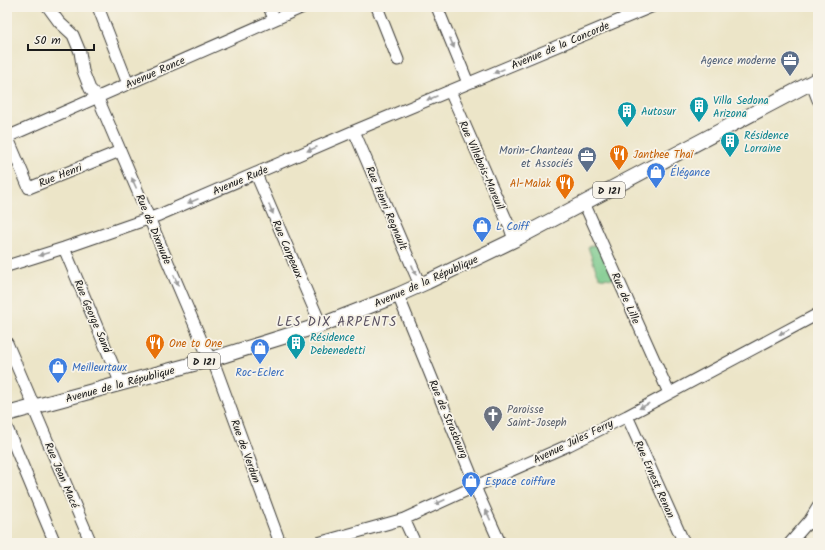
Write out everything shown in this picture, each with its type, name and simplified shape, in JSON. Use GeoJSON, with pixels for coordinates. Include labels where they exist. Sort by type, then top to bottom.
{"type":"FeatureCollection","features":[{"type":"Feature","properties":{"kind":"main road","name":"Avenue de la République"},"geometry":{"type":"LineString","coordinates":[[7,414],[212,359],[321,325],[398,295],[514,240],[814,80]]}},
{"type":"Feature","properties":{"kind":"street","name":"Rue de Dixmude"},"geometry":{"type":"LineString","coordinates":[[48,7],[59,22],[73,35],[80,52],[83,71],[90,88],[98,98],[205,349],[212,359]]}},
{"type":"Feature","properties":{"kind":"street"},"geometry":{"type":"LineString","coordinates":[[98,7],[128,84]]}},
{"type":"Feature","properties":{"kind":"street"},"geometry":{"type":"LineString","coordinates":[[269,7],[274,19]]}},
{"type":"Feature","properties":{"kind":"street","name":"Avenue Ronce"},"geometry":{"type":"LineString","coordinates":[[7,137],[303,7]]}},
{"type":"Feature","properties":{"kind":"street"},"geometry":{"type":"LineString","coordinates":[[377,7],[398,60]]}},
{"type":"Feature","properties":{"kind":"street"},"geometry":{"type":"LineString","coordinates":[[436,7],[468,83]]}},
{"type":"Feature","properties":{"kind":"street","name":"Avenue de la Concorde"},"geometry":{"type":"LineString","coordinates":[[468,83],[651,7]]}},
{"type":"Feature","properties":{"kind":"street"},"geometry":{"type":"LineString","coordinates":[[814,80],[818,100]]}},
{"type":"Feature","properties":{"kind":"street","name":"Avenue Rude"},"geometry":{"type":"LineString","coordinates":[[7,266],[159,215],[468,83]]}},
{"type":"Feature","properties":{"kind":"street","name":"Rue Villebois-Mareuil"},"geometry":{"type":"LineString","coordinates":[[450,91],[514,240]]}},
{"type":"Feature","properties":{"kind":"street","name":"Rue Henri Regnault"},"geometry":{"type":"LineString","coordinates":[[354,131],[420,285]]}},
{"type":"Feature","properties":{"kind":"street","name":"Rue Henri"},"geometry":{"type":"LineString","coordinates":[[7,137],[29,188],[120,151]]}},
{"type":"Feature","properties":{"kind":"street","name":"Rue Carpeaux"},"geometry":{"type":"LineString","coordinates":[[256,174],[321,325]]}},
{"type":"Feature","properties":{"kind":"street","name":"Rue de Lille"},"geometry":{"type":"LineString","coordinates":[[584,203],[669,393]]}},
{"type":"Feature","properties":{"kind":"street","name":"Rue George Sand"},"geometry":{"type":"LineString","coordinates":[[64,248],[121,384]]}},
{"type":"Feature","properties":{"kind":"street","name":"Rue de Strasbourg"},"geometry":{"type":"LineString","coordinates":[[398,295],[478,494],[500,543]]}},
{"type":"Feature","properties":{"kind":"street","name":"Avenue Jules Ferry"},"geometry":{"type":"LineString","coordinates":[[318,543],[335,541],[404,518],[569,445],[818,314]]}},
{"type":"Feature","properties":{"kind":"street","name":"Rue Jean Macé"},"geometry":{"type":"LineString","coordinates":[[7,343],[91,543]]}},
{"type":"Feature","properties":{"kind":"street","name":"Rue de Verdun"},"geometry":{"type":"LineString","coordinates":[[212,359],[280,543]]}},
{"type":"Feature","properties":{"kind":"street","name":"Rue Ernest Renan"},"geometry":{"type":"LineString","coordinates":[[626,416],[684,543]]}},
{"type":"Feature","properties":{"kind":"street"},"geometry":{"type":"LineString","coordinates":[[7,428],[55,543]]}},
{"type":"Feature","properties":{"kind":"street"},"geometry":{"type":"LineString","coordinates":[[790,543],[810,520],[818,507]]}},
{"type":"Feature","properties":{"kind":"street"},"geometry":{"type":"LineString","coordinates":[[404,518],[415,543]]}},
{"type":"Feature","properties":{"kind":"street"},"geometry":{"type":"LineString","coordinates":[[810,520],[818,530]]}},
{"type":"Feature","properties":{"kind":"green space"},"geometry":{"type":"Polygon","coordinates":[[[600,243],[615,279],[600,278],[596,270],[588,247],[600,243]]]}},
{"type":"Feature","properties":{"kind":"place","name":"Agence moderne"},"geometry":{"type":"Point","coordinates":[790,77]}},
{"type":"Feature","properties":{"kind":"place","name":"Villa Sedona Arizona"},"geometry":{"type":"Point","coordinates":[699,123]}},
{"type":"Feature","properties":{"kind":"place","name":"Autosur"},"geometry":{"type":"Point","coordinates":[627,128]}},
{"type":"Feature","properties":{"kind":"place","name":"Résidence Lorraine"},"geometry":{"type":"Point","coordinates":[730,158]}},
{"type":"Feature","properties":{"kind":"place","name":"Janthee Thaï"},"geometry":{"type":"Point","coordinates":[619,171]}},
{"type":"Feature","properties":{"kind":"place","name":"Morin-Chanteau et Associés"},"geometry":{"type":"Point","coordinates":[587,173]}},
{"type":"Feature","properties":{"kind":"place","name":"Élégance"},"geometry":{"type":"Point","coordinates":[656,189]}},
{"type":"Feature","properties":{"kind":"place","name":"Al-Malak"},"geometry":{"type":"Point","coordinates":[565,200]}},
{"type":"Feature","properties":{"kind":"place","name":"L Coiff"},"geometry":{"type":"Point","coordinates":[482,243]}},
{"type":"Feature","properties":{"kind":"place","name":"One to One"},"geometry":{"type":"Point","coordinates":[155,360]}},
{"type":"Feature","properties":{"kind":"place","name":"Résidence Debenedetti"},"geometry":{"type":"Point","coordinates":[296,360]}},
{"type":"Feature","properties":{"kind":"place","name":"Roc-Eclerc"},"geometry":{"type":"Point","coordinates":[260,365]}},
{"type":"Feature","properties":{"kind":"place","name":"Meilleurtaux"},"geometry":{"type":"Point","coordinates":[58,384]}},
{"type":"Feature","properties":{"kind":"place","name":"Paroisse Saint-Joseph"},"geometry":{"type":"Point","coordinates":[493,432]}},
{"type":"Feature","properties":{"kind":"place","name":"Espace coiffure"},"geometry":{"type":"Point","coordinates":[471,498]}},
{"type":"Feature","properties":{"kind":"district","name":"LES DIX ARPENTS"},"geometry":{"type":"Point","coordinates":[337,321]}}]}
